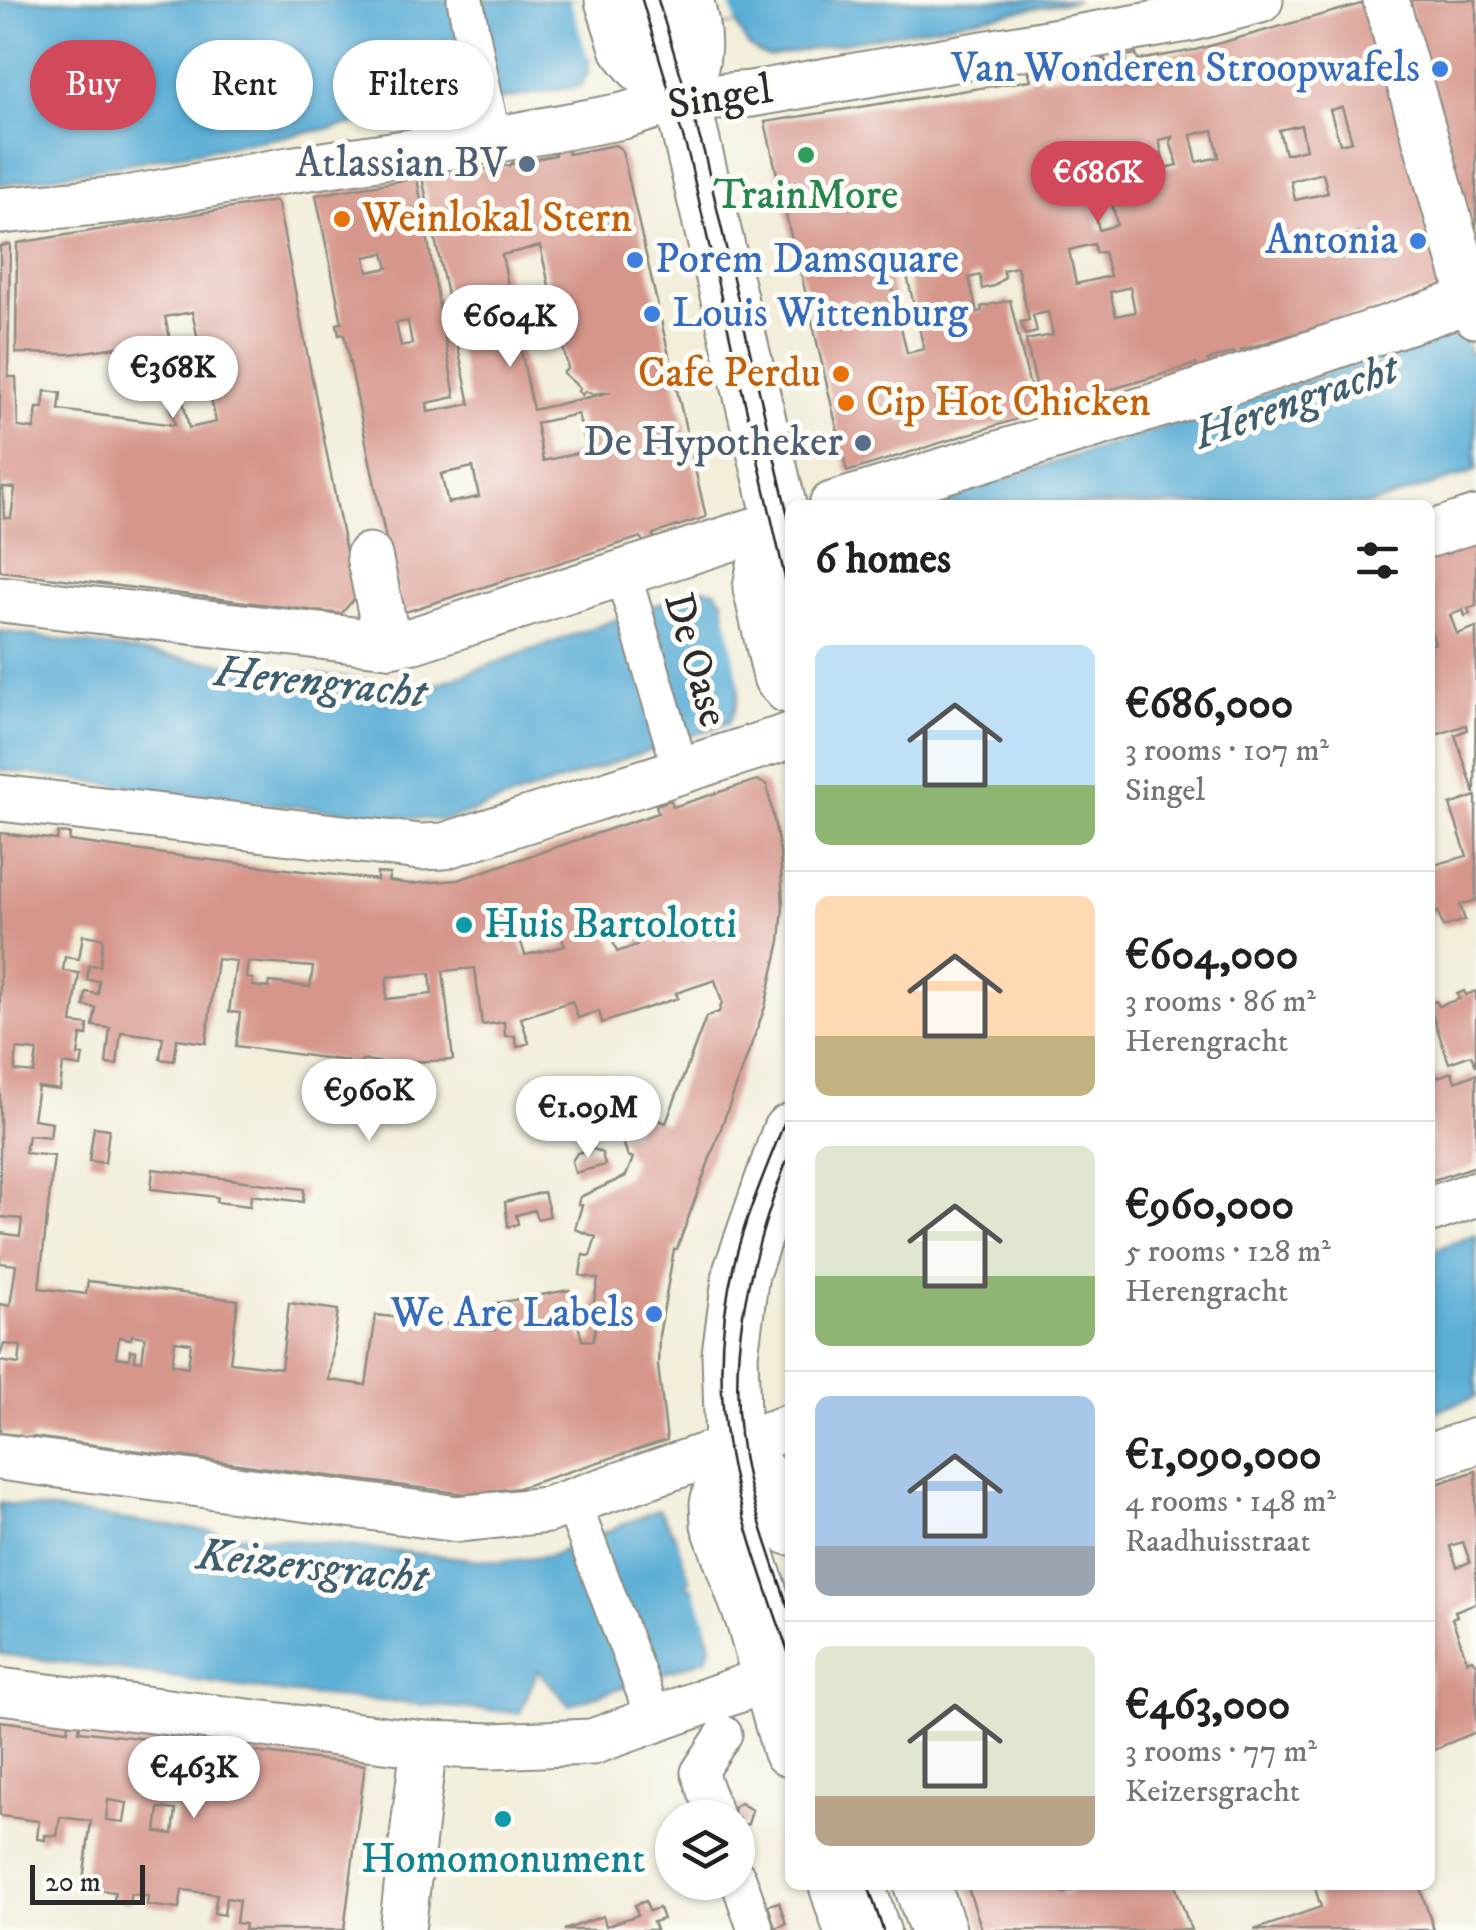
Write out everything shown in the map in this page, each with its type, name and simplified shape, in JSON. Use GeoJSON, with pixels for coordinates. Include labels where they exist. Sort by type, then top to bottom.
{"type":"FeatureCollection","features":[{"type":"Feature","properties":{"kind":"street"},"geometry":{"type":"LineString","coordinates":[[465,0],[473,40]]}},
{"type":"Feature","properties":{"kind":"street","name":"Singel"},"geometry":{"type":"LineString","coordinates":[[494,121],[622,116],[682,100],[751,94],[1192,18],[1260,0]]}},
{"type":"Feature","properties":{"kind":"street"},"geometry":{"type":"LineString","coordinates":[[895,500],[1172,401],[1475,304],[1386,0]]}},
{"type":"Feature","properties":{"kind":"street"},"geometry":{"type":"LineString","coordinates":[[655,19],[642,64],[682,100],[785,513]]}},
{"type":"Feature","properties":{"kind":"street","name":"Singel"},"geometry":{"type":"LineString","coordinates":[[0,211],[126,200],[290,170],[453,130]]}},
{"type":"Feature","properties":{"kind":"street"},"geometry":{"type":"LineString","coordinates":[[1435,532],[1476,519]]}},
{"type":"Feature","properties":{"kind":"street"},"geometry":{"type":"LineString","coordinates":[[0,600],[388,644],[629,594],[785,539]]}},
{"type":"Feature","properties":{"kind":"street"},"geometry":{"type":"LineString","coordinates":[[369,556],[388,644]]}},
{"type":"Feature","properties":{"kind":"street","name":"De Oase"},"geometry":{"type":"LineString","coordinates":[[629,594],[676,757]]}},
{"type":"Feature","properties":{"kind":"street"},"geometry":{"type":"LineString","coordinates":[[0,798],[420,847],[470,840],[676,757],[785,737]]}},
{"type":"Feature","properties":{"kind":"street"},"geometry":{"type":"LineString","coordinates":[[785,1146],[741,1273],[730,1354],[734,1445],[718,1504],[760,1517],[785,1710]]}},
{"type":"Feature","properties":{"kind":"street"},"geometry":{"type":"LineString","coordinates":[[1435,1208],[1476,1194]]}},
{"type":"Feature","properties":{"kind":"street"},"geometry":{"type":"LineString","coordinates":[[579,1521],[668,1467],[785,1429]]}},
{"type":"Feature","properties":{"kind":"street"},"geometry":{"type":"LineString","coordinates":[[1435,1454],[1476,1441]]}},
{"type":"Feature","properties":{"kind":"street"},"geometry":{"type":"LineString","coordinates":[[0,1458],[458,1519],[547,1510],[579,1521],[649,1701]]}},
{"type":"Feature","properties":{"kind":"street"},"geometry":{"type":"LineString","coordinates":[[0,1691],[424,1744],[592,1742],[649,1701],[776,1640]]}},
{"type":"Feature","properties":{"kind":"street"},"geometry":{"type":"LineString","coordinates":[[709,1800],[699,1772],[724,1734]]}},
{"type":"Feature","properties":{"kind":"street"},"geometry":{"type":"LineString","coordinates":[[402,1930],[424,1744]]}},
{"type":"Feature","properties":{"kind":"street"},"geometry":{"type":"LineString","coordinates":[[839,1890],[852,1930]]}},
{"type":"Feature","properties":{"kind":"street"},"geometry":{"type":"LineString","coordinates":[[924,1890],[938,1930]]}},
{"type":"Feature","properties":{"kind":"street"},"geometry":{"type":"LineString","coordinates":[[746,1900],[756,1930]]}},
{"type":"Feature","properties":{"kind":"lane"},"geometry":{"type":"LineString","coordinates":[[876,1890],[889,1930]]}},
{"type":"Feature","properties":{"kind":"water"},"geometry":{"type":"Polygon","coordinates":[[[0,0],[1077,0],[768,57],[748,44],[736,23],[603,53],[589,60],[588,73],[580,86],[494,101],[494,40],[333,40],[333,128],[0,185],[0,0]]]}},
{"type":"Feature","properties":{"kind":"water","name":"Herengracht"},"geometry":{"type":"Polygon","coordinates":[[[1453,333],[1467,344],[1469,354],[1476,352],[1476,471],[1386,500],[938,500],[1453,333]]]}},
{"type":"Feature","properties":{"kind":"water","name":"Herengracht"},"geometry":{"type":"Polygon","coordinates":[[[703,588],[715,591],[724,601],[737,664],[738,695],[728,723],[446,821],[238,801],[0,770],[0,631],[179,658],[426,688],[703,588]]]}},
{"type":"Feature","properties":{"kind":"water"},"geometry":{"type":"Polygon","coordinates":[[[1476,1235],[1476,1397],[1435,1411],[1435,1249],[1476,1235]]]}},
{"type":"Feature","properties":{"kind":"water","name":"Keizersgracht"},"geometry":{"type":"Polygon","coordinates":[[[0,1503],[238,1535],[501,1562],[550,1556],[659,1509],[677,1539],[691,1580],[688,1587],[785,1597],[707,1628],[711,1645],[706,1659],[569,1705],[538,1670],[520,1713],[286,1693],[0,1654],[0,1503]]]}},
{"type":"Feature","properties":{"kind":"pier"},"geometry":{"type":"Polygon","coordinates":[[[570,0],[729,0],[736,23],[670,36],[589,60],[570,0]]]}},
{"type":"Feature","properties":{"kind":"pier"},"geometry":{"type":"Polygon","coordinates":[[[785,581],[785,674],[740,689],[724,601],[785,581]]]}},
{"type":"Feature","properties":{"kind":"pier"},"geometry":{"type":"Polygon","coordinates":[[[785,1501],[785,1603],[709,1630],[676,1537],[785,1501]]]}},
{"type":"Feature","properties":{"kind":"building"},"geometry":{"type":"Polygon","coordinates":[[[1407,0],[1476,0],[1476,238],[1407,0]]]}},
{"type":"Feature","properties":{"kind":"building"},"geometry":{"type":"Polygon","coordinates":[[[1368,2],[1447,288],[1241,350],[1243,356],[1236,358],[1234,352],[1208,360],[1210,366],[1198,370],[1196,364],[1086,397],[1088,404],[1073,409],[1070,402],[1042,411],[1026,340],[1053,335],[1048,312],[1033,315],[1037,332],[1025,335],[1021,322],[1029,320],[1017,267],[1003,270],[1005,277],[982,289],[980,275],[969,278],[977,312],[982,311],[981,307],[1010,300],[1036,413],[847,472],[802,266],[798,267],[765,122],[1031,80],[1029,72],[1040,71],[1040,78],[1086,70],[1085,63],[1105,59],[1107,66],[1127,63],[1126,56],[1136,54],[1138,60],[1195,50],[1368,2]],[[1342,107],[1330,110],[1340,144],[1352,141],[1342,107]],[[1301,125],[1279,130],[1285,154],[1306,149],[1301,125]],[[1213,130],[1191,135],[1197,162],[1219,157],[1213,130]],[[1172,137],[1159,140],[1165,168],[1178,165],[1170,142],[1172,137]],[[1084,161],[1065,166],[1071,191],[1089,187],[1099,230],[1117,225],[1107,179],[1089,183],[1084,161]],[[1323,173],[1291,181],[1295,200],[1328,193],[1323,173]],[[1359,232],[1338,238],[1341,252],[1362,246],[1359,232]],[[1094,244],[1069,250],[1076,284],[1110,276],[1104,252],[1096,253],[1094,244]],[[906,271],[889,275],[907,353],[924,349],[906,271]],[[1130,287],[1110,292],[1116,316],[1135,312],[1130,287]]]}},
{"type":"Feature","properties":{"kind":"building"},"geometry":{"type":"Polygon","coordinates":[[[615,145],[622,150],[706,517],[653,534],[655,540],[643,544],[641,537],[405,612],[404,616],[344,334],[339,335],[337,324],[342,323],[316,195],[417,178],[455,397],[427,403],[428,412],[470,404],[422,177],[509,166],[555,155],[554,149],[567,147],[568,154],[615,145]],[[540,246],[502,255],[533,410],[611,392],[585,391],[582,395],[580,388],[563,373],[568,368],[540,246]],[[384,253],[365,257],[368,272],[388,268],[384,253]],[[408,321],[396,323],[401,346],[412,344],[408,321]],[[578,414],[536,423],[543,461],[587,451],[578,414]],[[473,467],[441,474],[448,503],[479,497],[473,467]]]}},
{"type":"Feature","properties":{"kind":"building"},"geometry":{"type":"Polygon","coordinates":[[[275,201],[278,204],[355,598],[341,614],[0,571],[0,246],[10,244],[8,377],[16,377],[18,427],[34,429],[45,391],[61,393],[59,410],[175,425],[170,403],[183,400],[189,428],[216,422],[192,312],[165,317],[170,339],[71,354],[16,353],[17,243],[275,201]],[[3,487],[4,518],[11,518],[15,488],[3,487]]]}},
{"type":"Feature","properties":{"kind":"building"},"geometry":{"type":"Polygon","coordinates":[[[1476,537],[1476,606],[1468,608],[1470,614],[1465,616],[1463,610],[1450,615],[1457,634],[1476,627],[1475,794],[1455,735],[1467,730],[1466,725],[1435,735],[1435,550],[1443,548],[1446,554],[1454,551],[1452,545],[1476,537]]]}},
{"type":"Feature","properties":{"kind":"building"},"geometry":{"type":"Polygon","coordinates":[[[757,780],[767,785],[780,852],[783,906],[780,941],[765,1007],[674,1249],[659,1336],[658,1366],[667,1440],[518,1488],[466,1494],[32,1437],[31,1444],[18,1442],[19,1435],[0,1433],[0,1361],[19,1364],[21,1346],[4,1344],[0,1356],[0,1304],[10,1306],[16,1265],[0,1263],[0,1233],[20,1236],[22,1219],[0,1217],[0,833],[57,840],[58,833],[70,834],[69,841],[377,880],[377,873],[390,874],[388,881],[410,884],[458,880],[658,813],[656,805],[671,800],[673,807],[757,780]],[[629,921],[608,928],[617,952],[637,945],[629,921]],[[557,924],[519,936],[525,955],[565,946],[557,924]],[[83,935],[79,959],[65,957],[63,971],[79,973],[72,1023],[88,1025],[87,1036],[81,1035],[81,1067],[63,1064],[60,1090],[38,1087],[33,1119],[52,1122],[50,1137],[28,1135],[25,1153],[54,1156],[39,1288],[86,1294],[88,1281],[238,1300],[230,1362],[281,1368],[289,1303],[338,1310],[329,1380],[366,1385],[376,1315],[494,1330],[491,1304],[569,1290],[582,1340],[593,1341],[596,1324],[590,1323],[598,1279],[580,1275],[583,1255],[590,1256],[596,1237],[575,1229],[582,1205],[578,1204],[580,1197],[626,1176],[633,1158],[628,1156],[621,1136],[633,1134],[641,1113],[666,1123],[706,1017],[719,1012],[722,1002],[715,980],[676,993],[678,998],[602,1023],[599,1011],[578,1018],[572,1001],[521,1018],[529,1043],[517,1047],[515,1036],[505,1036],[504,1022],[482,1025],[475,968],[443,971],[453,1060],[362,1060],[360,1072],[345,1069],[347,1061],[236,1046],[240,1013],[229,1012],[236,961],[217,959],[206,1043],[177,1039],[174,1061],[160,1059],[163,1037],[121,1032],[117,1065],[106,1064],[110,1028],[93,1026],[96,1008],[84,1006],[86,992],[98,994],[99,981],[87,980],[89,965],[100,966],[103,938],[83,935]],[[248,962],[246,978],[253,979],[252,986],[269,988],[269,982],[310,987],[313,967],[248,962]],[[430,973],[387,977],[386,999],[432,994],[430,973]],[[17,1049],[15,1071],[34,1073],[37,1051],[17,1049]],[[119,1337],[116,1357],[129,1359],[130,1350],[136,1351],[135,1360],[142,1361],[145,1337],[119,1337]],[[175,1341],[172,1364],[188,1367],[191,1343],[175,1341]]]}},
{"type":"Feature","properties":{"kind":"building"},"geometry":{"type":"Polygon","coordinates":[[[1476,796],[1476,900],[1460,905],[1465,920],[1443,927],[1438,912],[1435,913],[1435,865],[1467,856],[1450,805],[1476,796]]]}},
{"type":"Feature","properties":{"kind":"building"},"geometry":{"type":"Polygon","coordinates":[[[1476,991],[1476,1066],[1471,1055],[1449,1063],[1435,1022],[1435,1001],[1439,1006],[1459,999],[1457,994],[1476,991]]]}},
{"type":"Feature","properties":{"kind":"building"},"geometry":{"type":"Polygon","coordinates":[[[1452,1072],[1455,1082],[1476,1074],[1476,1166],[1435,1179],[1435,1078],[1452,1072]]]}},
{"type":"Feature","properties":{"kind":"building"},"geometry":{"type":"Polygon","coordinates":[[[94,1127],[109,1129],[105,1163],[89,1161],[94,1127]]]}},
{"type":"Feature","properties":{"kind":"building"},"geometry":{"type":"Polygon","coordinates":[[[594,1149],[602,1153],[605,1165],[575,1173],[572,1161],[577,1153],[594,1149]]]}},
{"type":"Feature","properties":{"kind":"building"},"geometry":{"type":"Polygon","coordinates":[[[153,1169],[304,1189],[303,1202],[251,1195],[250,1206],[216,1202],[217,1197],[151,1189],[153,1169]]]}},
{"type":"Feature","properties":{"kind":"building"},"geometry":{"type":"Polygon","coordinates":[[[544,1192],[550,1216],[537,1219],[534,1210],[516,1215],[518,1224],[508,1227],[505,1202],[544,1192]]]}},
{"type":"Feature","properties":{"kind":"building"},"geometry":{"type":"Polygon","coordinates":[[[1476,1471],[1476,1603],[1455,1611],[1457,1616],[1452,1618],[1467,1661],[1472,1659],[1476,1664],[1476,1732],[1435,1749],[1435,1484],[1476,1471]],[[1463,1542],[1450,1546],[1457,1567],[1470,1562],[1463,1542]]]}},
{"type":"Feature","properties":{"kind":"building"},"geometry":{"type":"Polygon","coordinates":[[[0,1721],[68,1730],[69,1723],[80,1724],[79,1731],[365,1765],[344,1930],[244,1930],[245,1924],[236,1923],[239,1900],[226,1898],[224,1915],[214,1913],[217,1894],[182,1890],[179,1909],[147,1905],[148,1896],[131,1894],[129,1903],[114,1900],[115,1892],[82,1888],[91,1821],[60,1817],[57,1836],[45,1835],[45,1840],[37,1839],[39,1821],[0,1816],[0,1721]],[[108,1800],[106,1820],[124,1822],[127,1803],[108,1800]],[[159,1808],[156,1832],[173,1834],[176,1810],[159,1808]]]}},
{"type":"Feature","properties":{"kind":"building"},"geometry":{"type":"Polygon","coordinates":[[[969,1890],[1062,1890],[1063,1894],[1072,1890],[1177,1890],[1191,1930],[982,1930],[969,1890]]]}},
{"type":"Feature","properties":{"kind":"building"},"geometry":{"type":"Polygon","coordinates":[[[1316,1890],[1421,1890],[1434,1930],[1254,1930],[1321,1907],[1316,1890]]]}},
{"type":"Feature","properties":{"kind":"building"},"geometry":{"type":"Polygon","coordinates":[[[646,1901],[649,1911],[659,1908],[663,1919],[653,1922],[656,1930],[564,1930],[603,1916],[606,1926],[638,1915],[635,1905],[646,1901]]]}},
{"type":"Feature","properties":{"kind":"building"},"geometry":{"type":"Polygon","coordinates":[[[779,1902],[786,1924],[775,1928],[768,1905],[779,1902]]]}},
{"type":"Feature","properties":{"kind":"tram line"},"geometry":{"type":"LineString","coordinates":[[642,0],[689,157],[785,578]]}},
{"type":"Feature","properties":{"kind":"tram line"},"geometry":{"type":"LineString","coordinates":[[658,0],[704,152],[785,503]]}},
{"type":"Feature","properties":{"kind":"tram line"},"geometry":{"type":"LineString","coordinates":[[785,1121],[735,1260],[721,1365],[723,1415],[731,1463],[756,1558],[785,1642]]}},
{"type":"Feature","properties":{"kind":"tram line"},"geometry":{"type":"LineString","coordinates":[[785,1166],[751,1273],[738,1354],[737,1395],[748,1481],[785,1597]]}},
{"type":"Feature","properties":{"kind":"tram line"},"geometry":{"type":"LineString","coordinates":[[870,1890],[883,1930]]}},
{"type":"Feature","properties":{"kind":"place","name":"Van Wonderen Stroopwafels"},"geometry":{"type":"Point","coordinates":[1440,69]}},
{"type":"Feature","properties":{"kind":"place","name":"TrainMore"},"geometry":{"type":"Point","coordinates":[806,155]}},
{"type":"Feature","properties":{"kind":"place","name":"Atlassian BV"},"geometry":{"type":"Point","coordinates":[527,164]}},
{"type":"Feature","properties":{"kind":"place","name":"Weinlokal Stern"},"geometry":{"type":"Point","coordinates":[342,219]}},
{"type":"Feature","properties":{"kind":"place","name":"Antonia"},"geometry":{"type":"Point","coordinates":[1418,241]}},
{"type":"Feature","properties":{"kind":"place","name":"Porem Damsquare"},"geometry":{"type":"Point","coordinates":[635,260]}},
{"type":"Feature","properties":{"kind":"place","name":"Louis Wittenburg"},"geometry":{"type":"Point","coordinates":[652,314]}},
{"type":"Feature","properties":{"kind":"place","name":"Cafe Perdu"},"geometry":{"type":"Point","coordinates":[841,374]}},
{"type":"Feature","properties":{"kind":"place","name":"Cip Hot Chicken"},"geometry":{"type":"Point","coordinates":[846,403]}},
{"type":"Feature","properties":{"kind":"place","name":"De Hypotheker"},"geometry":{"type":"Point","coordinates":[863,443]}},
{"type":"Feature","properties":{"kind":"place","name":"Huis Bartolotti"},"geometry":{"type":"Point","coordinates":[464,925]}},
{"type":"Feature","properties":{"kind":"place","name":"We Are Labels"},"geometry":{"type":"Point","coordinates":[654,1314]}},
{"type":"Feature","properties":{"kind":"place","name":"Homomonument"},"geometry":{"type":"Point","coordinates":[503,1819]}}]}
